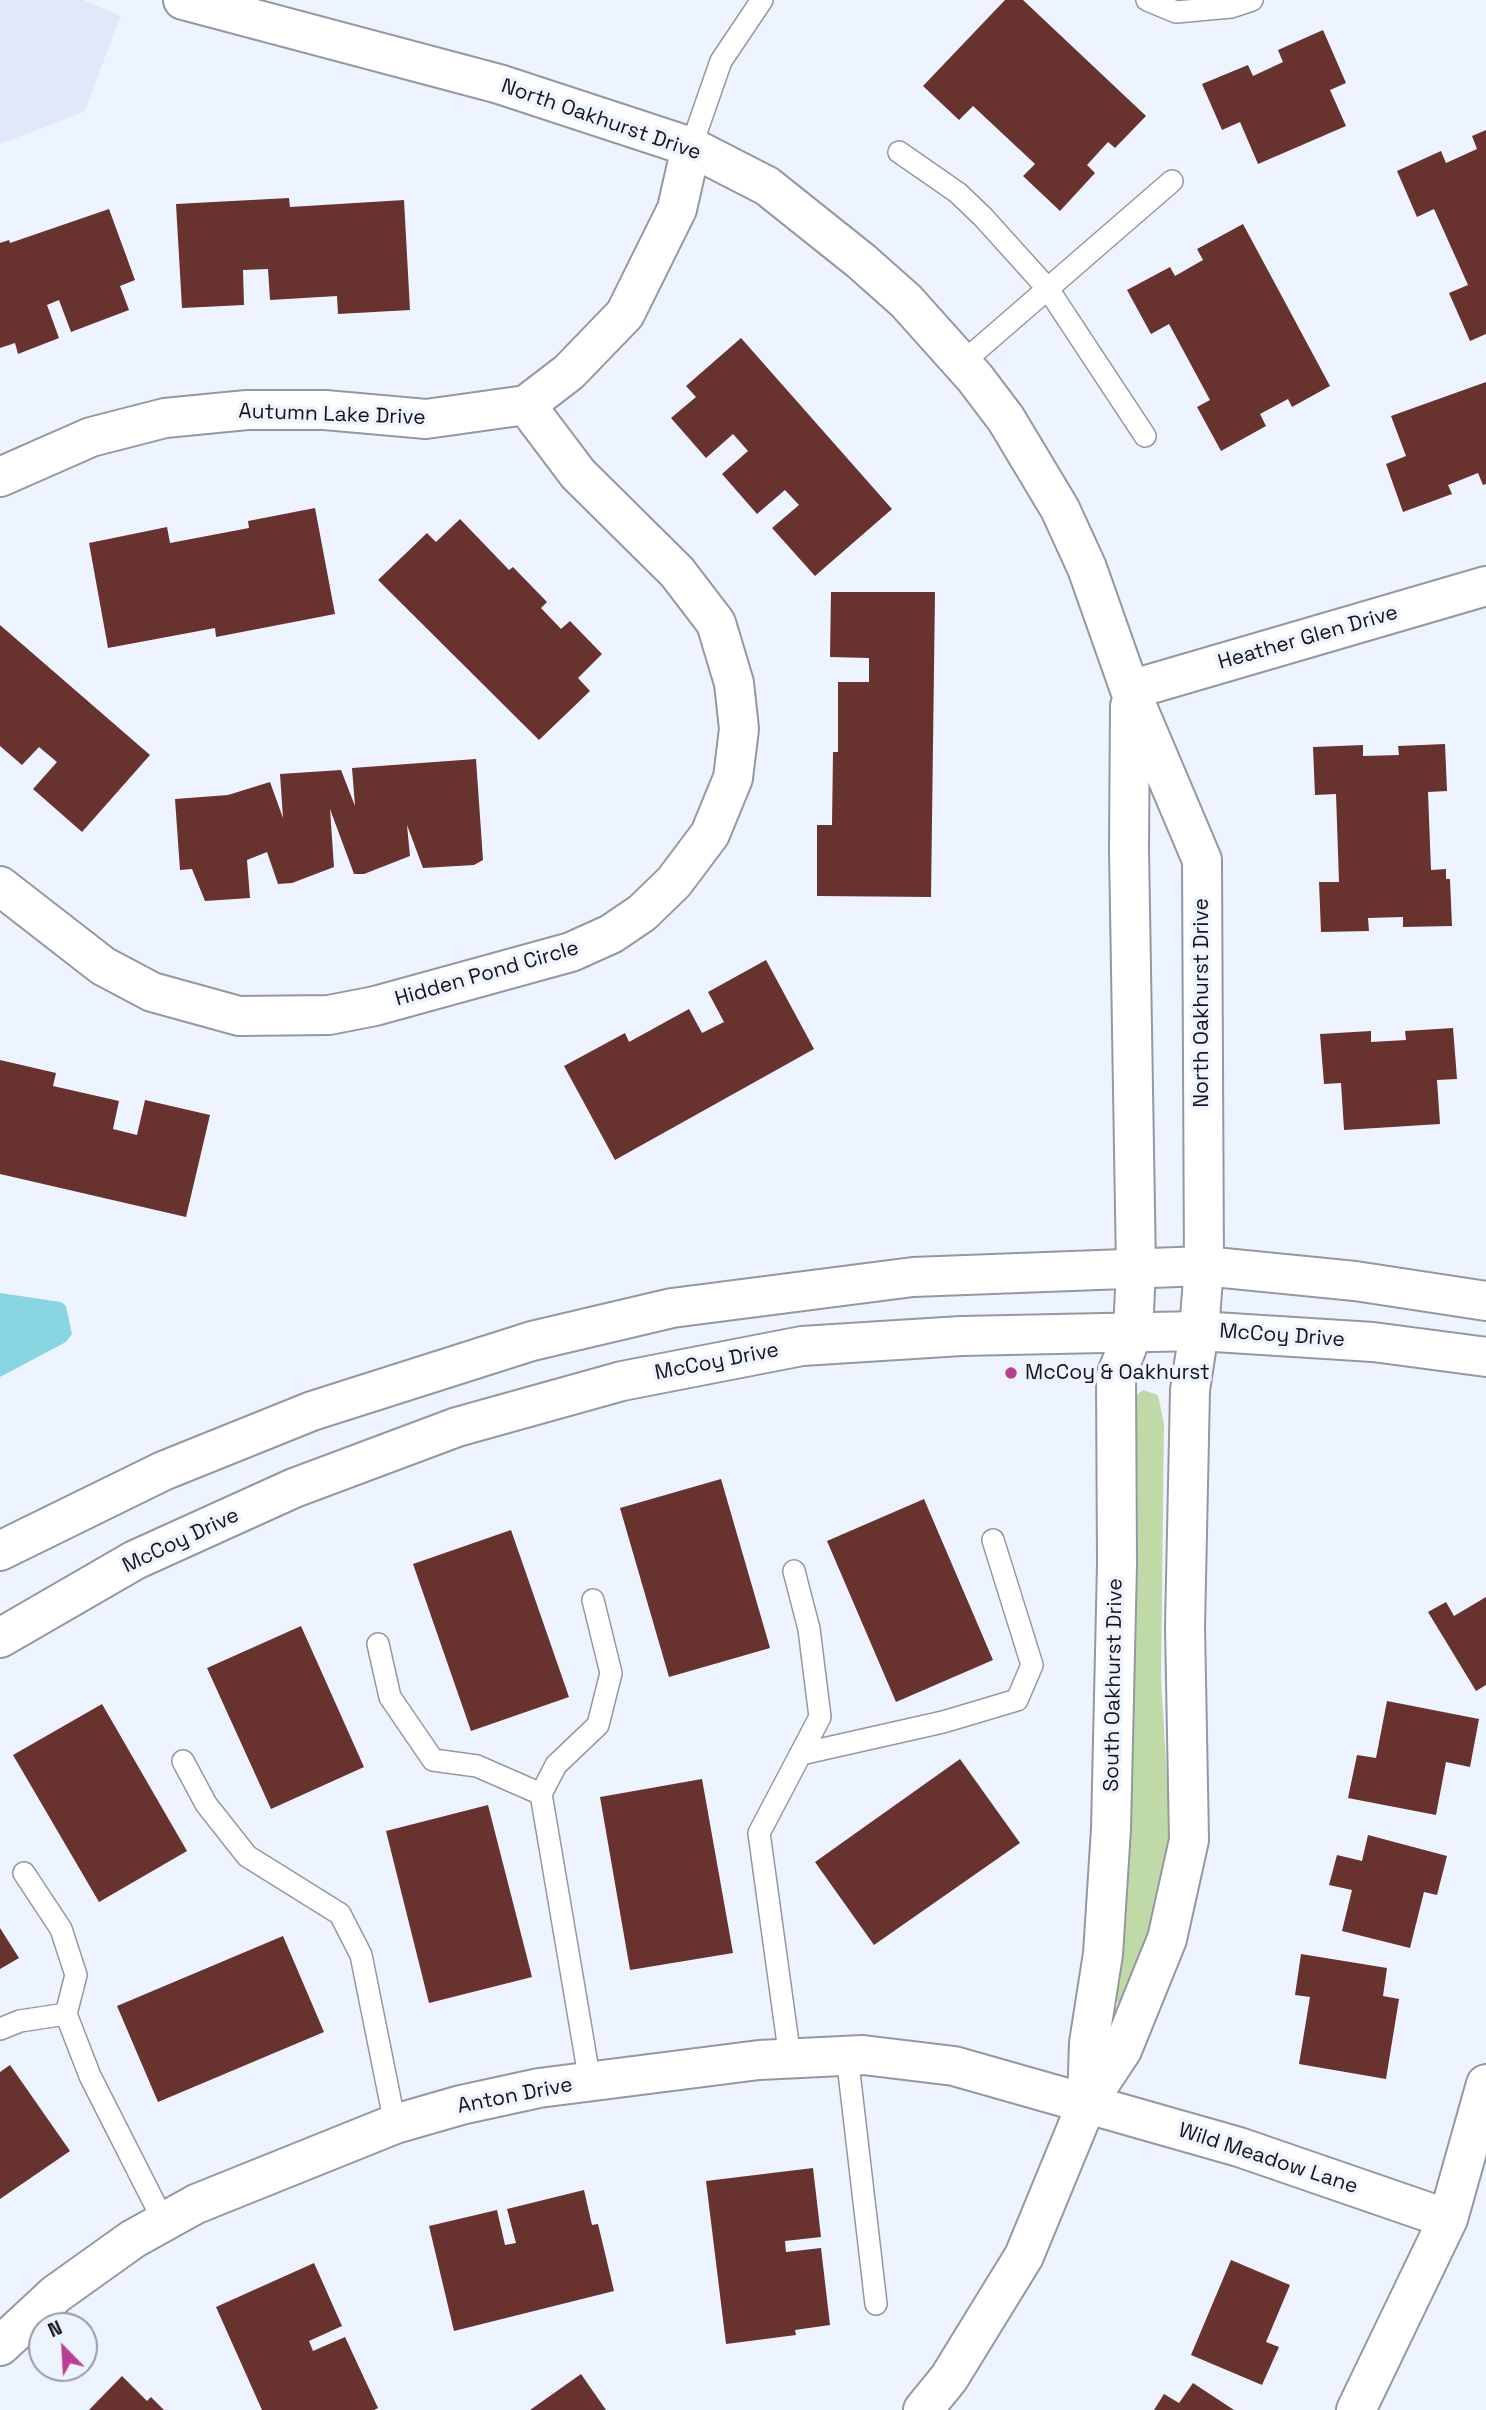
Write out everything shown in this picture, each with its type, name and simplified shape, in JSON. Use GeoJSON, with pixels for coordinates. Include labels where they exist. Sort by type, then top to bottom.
{"type":"FeatureCollection","features":[{"type":"Feature","properties":{"kind":"street","name":"North Oakhurst Drive"},"geometry":{"type":"LineString","coordinates":[[183,0],[499,84],[691,147],[767,186],[879,277],[962,363],[1006,419],[1060,509],[1087,568],[1130,690],[1202,860],[1204,1266],[1199,1331]]}},
{"type":"Feature","properties":{"kind":"street","name":"Autumn Lake Drive"},"geometry":{"type":"LineString","coordinates":[[0,477],[91,437],[165,418],[260,410],[325,410],[426,419],[526,405],[569,372],[625,314],[677,209],[691,147]]}},
{"type":"Feature","properties":{"kind":"street","name":"Hidden Pond Circle"},"geometry":{"type":"LineString","coordinates":[[0,886],[103,966],[152,992],[239,1016],[329,1014],[376,1006],[571,953],[611,934],[642,913],[674,882],[710,834],[733,778],[739,729],[734,683],[716,623],[677,572],[578,474],[526,405]]}},
{"type":"Feature","properties":{"kind":"street","name":"Heather Glen Drive"},"geometry":{"type":"LineString","coordinates":[[1130,690],[1486,586]]}},
{"type":"Feature","properties":{"kind":"street","name":"North Oakhurst Drive"},"geometry":{"type":"LineString","coordinates":[[1130,690],[1129,849],[1136,1269]]}},
{"type":"Feature","properties":{"kind":"street"},"geometry":{"type":"LineString","coordinates":[[0,1551],[163,1471],[299,1416],[532,1341],[672,1308],[913,1277],[1204,1266],[1355,1281],[1486,1301]]}},
{"type":"Feature","properties":{"kind":"street","name":"South Oakhurst Drive"},"geometry":{"type":"LineString","coordinates":[[1087,2103],[1088,2043],[1103,1954],[1111,1829],[1117,1564],[1116,1376],[1133,1332],[1136,1269]]}},
{"type":"Feature","properties":{"kind":"street","name":"South Oakhurst Drive"},"geometry":{"type":"LineString","coordinates":[[923,2410],[949,2378],[1024,2256],[1087,2103],[1122,2050],[1167,1939],[1189,1840],[1185,1628],[1190,1390],[1199,1331]]}},
{"type":"Feature","properties":{"kind":"street","name":"McCoy Drive"},"geometry":{"type":"LineString","coordinates":[[0,1639],[135,1560],[294,1488],[457,1427],[622,1381],[802,1346],[961,1336],[1199,1331],[1373,1342],[1486,1357]]}},
{"type":"Feature","properties":{"kind":"street","name":"Anton Drive"},"geometry":{"type":"LineString","coordinates":[[0,2346],[56,2294],[133,2239],[164,2222],[255,2179],[395,2124],[461,2105],[539,2088],[790,2058],[847,2055],[912,2059],[954,2066],[1087,2103]]}},
{"type":"Feature","properties":{"kind":"street"},"geometry":{"type":"LineString","coordinates":[[1356,2410],[1448,2219],[1486,2084]]}},
{"type":"Feature","properties":{"kind":"street","name":"Wild Meadow Lane"},"geometry":{"type":"LineString","coordinates":[[1087,2103],[1240,2147],[1448,2219]]}},
{"type":"Feature","properties":{"kind":"lane"},"geometry":{"type":"LineString","coordinates":[[691,147],[720,61],[762,0]]}},
{"type":"Feature","properties":{"kind":"lane"},"geometry":{"type":"LineString","coordinates":[[1147,0],[1176,12],[1231,7],[1252,0]]}},
{"type":"Feature","properties":{"kind":"lane"},"geometry":{"type":"LineString","coordinates":[[899,152],[958,193],[983,216],[1048,289],[1145,436]]}},
{"type":"Feature","properties":{"kind":"lane"},"geometry":{"type":"LineString","coordinates":[[962,363],[1172,181]]}},
{"type":"Feature","properties":{"kind":"lane"},"geometry":{"type":"LineString","coordinates":[[801,1754],[943,1722],[1017,1700],[1032,1665],[993,1540]]}},
{"type":"Feature","properties":{"kind":"lane"},"geometry":{"type":"LineString","coordinates":[[790,2058],[759,1833],[820,1717],[809,1629],[794,1571]]}},
{"type":"Feature","properties":{"kind":"lane"},"geometry":{"type":"LineString","coordinates":[[590,2082],[541,1794],[556,1765],[598,1725],[611,1673],[593,1600]]}},
{"type":"Feature","properties":{"kind":"lane"},"geometry":{"type":"LineString","coordinates":[[378,1644],[390,1697],[433,1760],[477,1766],[541,1794]]}},
{"type":"Feature","properties":{"kind":"lane"},"geometry":{"type":"LineString","coordinates":[[183,1761],[206,1804],[247,1856],[340,1914],[361,1955],[395,2124]]}},
{"type":"Feature","properties":{"kind":"lane"},"geometry":{"type":"LineString","coordinates":[[23,1873],[61,1929],[76,1975],[66,2014],[90,2076],[164,2222]]}},
{"type":"Feature","properties":{"kind":"lane"},"geometry":{"type":"LineString","coordinates":[[0,2029],[20,2021],[66,2014]]}},
{"type":"Feature","properties":{"kind":"lane"},"geometry":{"type":"LineString","coordinates":[[847,2055],[876,2304]]}},
{"type":"Feature","properties":{"kind":"shaded area"},"geometry":{"type":"Polygon","coordinates":[[[0,0],[83,0],[121,16],[84,112],[0,144],[0,0]]]}},
{"type":"Feature","properties":{"kind":"green space"},"geometry":{"type":"Polygon","coordinates":[[[1143,1390],[1158,1395],[1164,1424],[1161,1678],[1171,1845],[1153,1931],[1122,2006],[1114,1999],[1132,1399],[1143,1390]]]}},
{"type":"Feature","properties":{"kind":"water"},"geometry":{"type":"Polygon","coordinates":[[[0,1293],[61,1302],[66,1306],[72,1334],[66,1342],[0,1377],[0,1293]]]}},
{"type":"Feature","properties":{"kind":"building"},"geometry":{"type":"Polygon","coordinates":[[[1005,0],[1023,0],[1146,116],[1115,148],[1108,142],[1087,165],[1095,173],[1060,211],[1023,176],[1035,164],[973,106],[959,120],[923,86],[1005,0]]]}},
{"type":"Feature","properties":{"kind":"building"},"geometry":{"type":"Polygon","coordinates":[[[1323,30],[1346,83],[1330,90],[1346,126],[1258,164],[1240,122],[1222,130],[1202,84],[1248,65],[1253,76],[1283,62],[1278,50],[1323,30]]]}},
{"type":"Feature","properties":{"kind":"building"},"geometry":{"type":"Polygon","coordinates":[[[1486,130],[1486,334],[1470,341],[1449,293],[1468,285],[1434,209],[1417,217],[1397,171],[1441,151],[1446,163],[1477,149],[1472,136],[1486,130]]]}},
{"type":"Feature","properties":{"kind":"building"},"geometry":{"type":"Polygon","coordinates":[[[289,198],[290,207],[404,200],[410,310],[338,314],[337,296],[270,300],[268,269],[243,270],[244,305],[182,308],[176,204],[289,198]]]}},
{"type":"Feature","properties":{"kind":"building"},"geometry":{"type":"Polygon","coordinates":[[[109,209],[135,280],[120,286],[129,310],[71,332],[59,300],[47,305],[59,338],[18,354],[15,343],[0,348],[0,243],[9,240],[10,243],[109,209]]]}},
{"type":"Feature","properties":{"kind":"building"},"geometry":{"type":"Polygon","coordinates":[[[1243,224],[1330,386],[1292,407],[1288,399],[1260,414],[1266,426],[1221,451],[1197,407],[1210,400],[1169,324],[1151,334],[1127,290],[1170,267],[1175,276],[1203,260],[1197,249],[1243,224]]]}},
{"type":"Feature","properties":{"kind":"building"},"geometry":{"type":"Polygon","coordinates":[[[741,338],[892,509],[815,576],[772,528],[799,505],[785,490],[757,514],[722,474],[748,451],[733,434],[706,458],[671,418],[696,397],[686,386],[741,338]]]}},
{"type":"Feature","properties":{"kind":"building"},"geometry":{"type":"Polygon","coordinates":[[[1486,382],[1486,484],[1483,485],[1478,473],[1448,485],[1452,494],[1403,512],[1386,464],[1406,456],[1391,416],[1486,382]]]}},
{"type":"Feature","properties":{"kind":"building"},"geometry":{"type":"Polygon","coordinates":[[[315,508],[335,614],[216,637],[215,628],[108,648],[89,543],[167,527],[170,543],[249,528],[248,521],[315,508]]]}},
{"type":"Feature","properties":{"kind":"building"},"geometry":{"type":"Polygon","coordinates":[[[460,519],[509,570],[513,567],[547,602],[541,608],[561,629],[570,621],[602,654],[578,678],[590,691],[539,740],[378,580],[427,533],[436,542],[460,519]]]}},
{"type":"Feature","properties":{"kind":"building"},"geometry":{"type":"Polygon","coordinates":[[[831,592],[935,592],[931,897],[817,896],[817,825],[832,825],[833,752],[838,752],[838,682],[869,682],[869,658],[830,657],[831,592]]]}},
{"type":"Feature","properties":{"kind":"building"},"geometry":{"type":"Polygon","coordinates":[[[0,625],[150,755],[82,832],[33,789],[57,762],[39,747],[22,765],[0,746],[0,625]]]}},
{"type":"Feature","properties":{"kind":"building"},"geometry":{"type":"Polygon","coordinates":[[[1445,744],[1447,791],[1428,792],[1431,870],[1446,869],[1446,879],[1450,879],[1452,926],[1403,927],[1403,917],[1368,918],[1369,931],[1321,932],[1319,882],[1339,882],[1336,794],[1315,795],[1313,747],[1363,745],[1363,756],[1399,755],[1398,746],[1445,744]]]}},
{"type":"Feature","properties":{"kind":"building"},"geometry":{"type":"Polygon","coordinates":[[[476,759],[483,860],[474,865],[423,868],[407,825],[410,856],[364,874],[354,874],[330,809],[334,867],[292,883],[278,884],[267,852],[247,860],[250,898],[205,901],[192,869],[180,870],[175,799],[228,795],[270,782],[283,818],[280,774],[341,770],[355,806],[352,768],[476,759]]]}},
{"type":"Feature","properties":{"kind":"building"},"geometry":{"type":"Polygon","coordinates":[[[766,960],[814,1049],[615,1160],[564,1066],[625,1033],[629,1042],[689,1009],[702,1033],[724,1022],[708,992],[766,960]]]}},
{"type":"Feature","properties":{"kind":"building"},"geometry":{"type":"Polygon","coordinates":[[[1453,1028],[1457,1079],[1437,1080],[1440,1124],[1344,1130],[1341,1083],[1324,1084],[1320,1034],[1371,1031],[1371,1042],[1406,1040],[1405,1031],[1453,1028]]]}},
{"type":"Feature","properties":{"kind":"building"},"geometry":{"type":"Polygon","coordinates":[[[0,1060],[56,1073],[53,1086],[119,1101],[113,1129],[137,1135],[145,1100],[210,1115],[186,1217],[0,1174],[0,1060]]]}},
{"type":"Feature","properties":{"kind":"building"},"geometry":{"type":"Polygon","coordinates":[[[721,1479],[770,1648],[669,1677],[620,1508],[721,1479]]]}},
{"type":"Feature","properties":{"kind":"building"},"geometry":{"type":"Polygon","coordinates":[[[924,1499],[993,1660],[896,1702],[827,1541],[924,1499]]]}},
{"type":"Feature","properties":{"kind":"building"},"geometry":{"type":"Polygon","coordinates":[[[511,1530],[569,1697],[471,1731],[413,1564],[511,1530]]]}},
{"type":"Feature","properties":{"kind":"building"},"geometry":{"type":"Polygon","coordinates":[[[1486,1597],[1486,1685],[1476,1691],[1428,1612],[1446,1602],[1454,1616],[1486,1597]]]}},
{"type":"Feature","properties":{"kind":"building"},"geometry":{"type":"Polygon","coordinates":[[[301,1626],[364,1767],[271,1809],[207,1668],[301,1626]]]}},
{"type":"Feature","properties":{"kind":"building"},"geometry":{"type":"Polygon","coordinates":[[[1387,1701],[1479,1719],[1470,1767],[1446,1762],[1436,1815],[1348,1798],[1357,1755],[1376,1758],[1387,1701]]]}},
{"type":"Feature","properties":{"kind":"building"},"geometry":{"type":"Polygon","coordinates":[[[102,1704],[187,1851],[99,1902],[13,1755],[102,1704]]]}},
{"type":"Feature","properties":{"kind":"building"},"geometry":{"type":"Polygon","coordinates":[[[960,1759],[1020,1843],[874,1945],[815,1862],[960,1759]]]}},
{"type":"Feature","properties":{"kind":"building"},"geometry":{"type":"Polygon","coordinates":[[[702,1779],[733,1953],[630,1970],[600,1797],[702,1779]]]}},
{"type":"Feature","properties":{"kind":"building"},"geometry":{"type":"Polygon","coordinates":[[[488,1805],[532,1977],[429,2003],[386,1831],[488,1805]]]}},
{"type":"Feature","properties":{"kind":"building"},"geometry":{"type":"Polygon","coordinates":[[[1368,1835],[1447,1856],[1437,1895],[1424,1892],[1410,1948],[1342,1931],[1352,1890],[1329,1885],[1337,1855],[1362,1861],[1368,1835]]]}},
{"type":"Feature","properties":{"kind":"building"},"geometry":{"type":"Polygon","coordinates":[[[0,1928],[19,1958],[0,1969],[0,1928]]]}},
{"type":"Feature","properties":{"kind":"building"},"geometry":{"type":"Polygon","coordinates":[[[283,1936],[324,2032],[158,2102],[117,2006],[283,1936]]]}},
{"type":"Feature","properties":{"kind":"building"},"geometry":{"type":"Polygon","coordinates":[[[1301,1954],[1387,1968],[1383,1996],[1399,1999],[1386,2079],[1299,2064],[1310,1997],[1295,1995],[1301,1954]]]}},
{"type":"Feature","properties":{"kind":"building"},"geometry":{"type":"Polygon","coordinates":[[[10,2065],[70,2151],[0,2199],[0,2072],[10,2065]]]}},
{"type":"Feature","properties":{"kind":"building"},"geometry":{"type":"Polygon","coordinates":[[[813,2168],[821,2237],[785,2241],[786,2252],[821,2248],[830,2325],[795,2330],[796,2335],[726,2344],[706,2181],[813,2168]]]}},
{"type":"Feature","properties":{"kind":"building"},"geometry":{"type":"Polygon","coordinates":[[[584,2190],[592,2225],[598,2224],[614,2291],[454,2331],[429,2226],[497,2210],[505,2245],[516,2243],[507,2209],[584,2190]]]}},
{"type":"Feature","properties":{"kind":"building"},"geometry":{"type":"Polygon","coordinates":[[[1231,2260],[1290,2285],[1266,2342],[1279,2347],[1262,2385],[1191,2355],[1231,2260]]]}},
{"type":"Feature","properties":{"kind":"building"},"geometry":{"type":"Polygon","coordinates":[[[314,2263],[342,2326],[309,2341],[313,2351],[345,2337],[378,2408],[374,2410],[262,2410],[216,2307],[314,2263]]]}},
{"type":"Feature","properties":{"kind":"building"},"geometry":{"type":"Polygon","coordinates":[[[581,2374],[606,2410],[530,2410],[581,2374]]]}},
{"type":"Feature","properties":{"kind":"building"},"geometry":{"type":"Polygon","coordinates":[[[122,2376],[147,2401],[151,2397],[164,2410],[89,2410],[122,2376]]]}},
{"type":"Feature","properties":{"kind":"building"},"geometry":{"type":"Polygon","coordinates":[[[1193,2383],[1234,2410],[1154,2410],[1164,2394],[1179,2403],[1193,2383]]]}},
{"type":"Feature","properties":{"kind":"place","name":"McCoy & Oakhurst"},"geometry":{"type":"Point","coordinates":[1011,1373]}}]}
